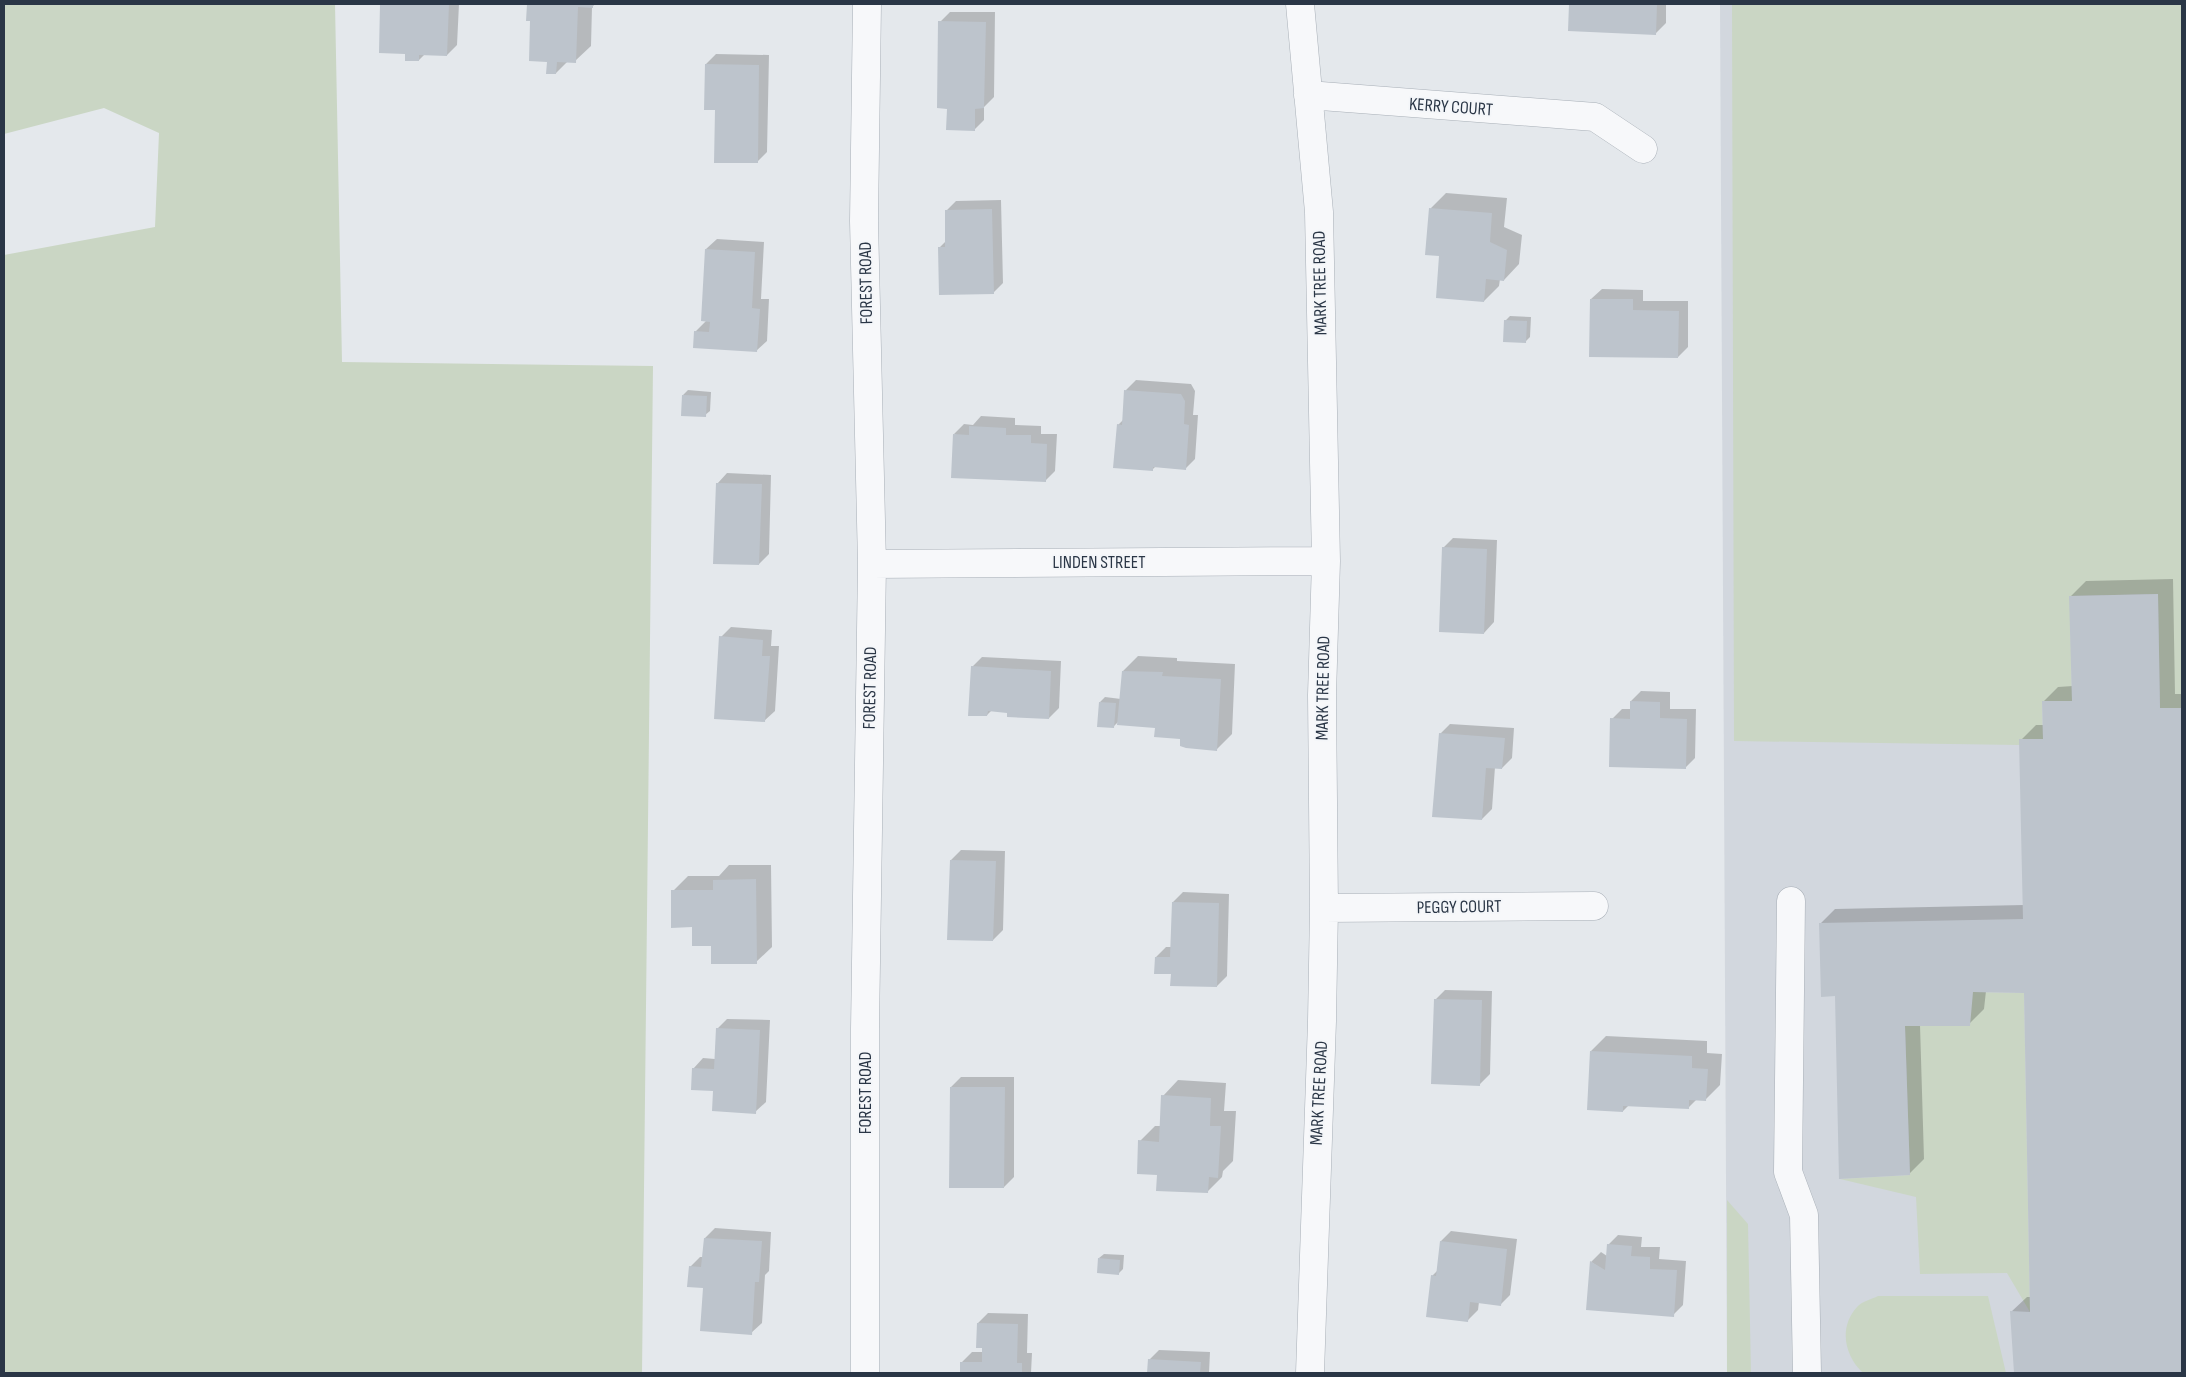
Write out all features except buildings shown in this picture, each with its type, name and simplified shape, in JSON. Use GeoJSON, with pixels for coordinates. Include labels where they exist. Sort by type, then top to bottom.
{"type":"FeatureCollection","features":[{"type":"Feature","properties":{"kind":"street","name":"FOREST ROAD"},"geometry":{"type":"LineString","coordinates":[[865,1373],[864,1029],[872,564],[864,221],[867,4]]}},
{"type":"Feature","properties":{"kind":"street","name":"MARK TREE ROAD"},"geometry":{"type":"LineString","coordinates":[[1300,4],[1319,212],[1326,561],[1322,695],[1324,908],[1310,1373]]}},
{"type":"Feature","properties":{"kind":"street","name":"KERRY COURT"},"geometry":{"type":"LineString","coordinates":[[1308,95],[1595,117],[1643,149]]}},
{"type":"Feature","properties":{"kind":"street","name":"LINDEN STREET"},"geometry":{"type":"LineString","coordinates":[[872,564],[1326,561]]}},
{"type":"Feature","properties":{"kind":"street"},"geometry":{"type":"LineString","coordinates":[[1791,901],[1788,1172],[1804,1216],[1807,1373]]}},
{"type":"Feature","properties":{"kind":"street","name":"PEGGY COURT"},"geometry":{"type":"LineString","coordinates":[[1324,908],[1594,906]]}},
{"type":"Feature","properties":{"kind":"shaded area"},"geometry":{"type":"Polygon","coordinates":[[[1720,4],[2182,4],[2182,1373],[1727,1373],[1720,4]]]}},
{"type":"Feature","properties":{"kind":"green space"},"geometry":{"type":"Polygon","coordinates":[[[4,4],[335,4],[342,362],[653,366],[642,1373],[4,1373],[4,255],[155,227],[159,133],[104,108],[4,134],[4,4]]]}},
{"type":"Feature","properties":{"kind":"green space"},"geometry":{"type":"Polygon","coordinates":[[[1732,4],[2182,4],[2182,708],[2160,708],[2158,594],[2070,596],[2072,701],[2042,701],[2043,739],[2020,745],[1734,741],[1732,4]]]}},
{"type":"Feature","properties":{"kind":"green space"},"geometry":{"type":"Polygon","coordinates":[[[1973,992],[2024,993],[2030,1312],[2007,1273],[1920,1274],[1916,1197],[1840,1179],[1910,1175],[1905,1026],[1973,992]]]}},
{"type":"Feature","properties":{"kind":"green space"},"geometry":{"type":"Polygon","coordinates":[[[1727,1200],[1748,1224],[1751,1373],[1727,1373],[1727,1200]]]}},
{"type":"Feature","properties":{"kind":"green space"},"geometry":{"type":"Polygon","coordinates":[[[1878,1296],[1988,1296],[2006,1373],[1863,1373],[1848,1350],[1846,1342],[1847,1324],[1859,1305],[1878,1296]]]}}]}
